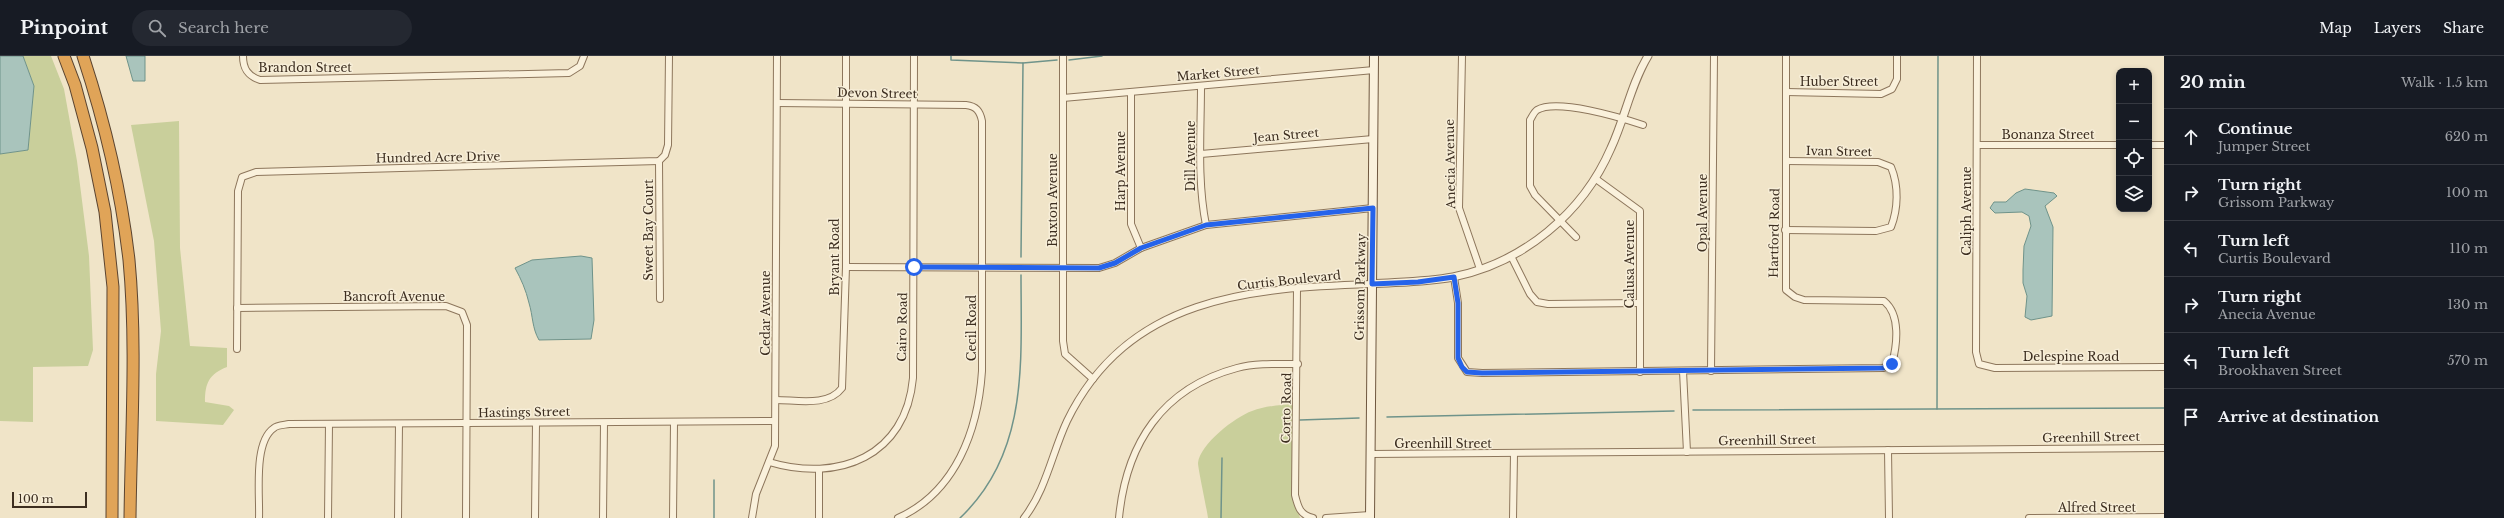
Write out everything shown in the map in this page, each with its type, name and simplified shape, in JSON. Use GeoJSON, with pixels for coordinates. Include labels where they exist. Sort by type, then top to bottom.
{"type":"FeatureCollection","features":[{"type":"Feature","properties":{"kind":"highway"},"geometry":{"type":"LineString","coordinates":[[64,56],[75,85],[92,148],[104,212],[113,287],[112,518]]}},
{"type":"Feature","properties":{"kind":"highway"},"geometry":{"type":"LineString","coordinates":[[83,56],[100,106],[120,195],[129,261],[132,332],[130,518]]}},
{"type":"Feature","properties":{"kind":"main road","name":"Grissom Parkway"},"geometry":{"type":"LineString","coordinates":[[1370,516],[1374,56]]}},
{"type":"Feature","properties":{"kind":"street","name":"Brandon Street"},"geometry":{"type":"LineString","coordinates":[[243,56],[246,72],[251,77],[260,80],[569,73],[580,66],[584,56]]}},
{"type":"Feature","properties":{"kind":"street"},"geometry":{"type":"LineString","coordinates":[[659,161],[665,155],[668,144],[668,56]]}},
{"type":"Feature","properties":{"kind":"street","name":"Cedar Avenue"},"geometry":{"type":"LineString","coordinates":[[752,518],[756,494],[770,462],[775,446],[777,56]]}},
{"type":"Feature","properties":{"kind":"street","name":"Bryant Road"},"geometry":{"type":"LineString","coordinates":[[776,400],[821,400],[831,398],[842,388],[846,267],[846,56]]}},
{"type":"Feature","properties":{"kind":"street","name":"Cairo Road"},"geometry":{"type":"LineString","coordinates":[[770,462],[792,468],[819,469],[842,466],[860,460],[875,452],[886,442],[905,415],[911,396],[913,378],[914,56]]}},
{"type":"Feature","properties":{"kind":"street","name":"Buxton Avenue"},"geometry":{"type":"LineString","coordinates":[[1064,56],[1063,341],[1065,354],[1093,379]]}},
{"type":"Feature","properties":{"kind":"street","name":"Anecia Avenue"},"geometry":{"type":"LineString","coordinates":[[1462,56],[1459,208],[1480,269]]}},
{"type":"Feature","properties":{"kind":"street","name":"Curtis Boulevard"},"geometry":{"type":"LineString","coordinates":[[1026,517],[1044,482],[1068,421],[1093,379],[1124,348],[1151,328],[1177,313],[1211,301],[1247,294],[1297,289],[1418,282],[1454,277],[1480,269],[1511,256],[1538,240],[1561,221],[1596,179],[1623,119],[1640,69],[1648,56]]}},
{"type":"Feature","properties":{"kind":"street","name":"Opal Avenue"},"geometry":{"type":"LineString","coordinates":[[1712,370],[1714,56]]}},
{"type":"Feature","properties":{"kind":"street","name":"Hartford Road"},"geometry":{"type":"LineString","coordinates":[[1712,370],[1883,368],[1892,364],[1895,352],[1895,314],[1884,302],[1804,300],[1795,298],[1786,290],[1786,56]]}},
{"type":"Feature","properties":{"kind":"street","name":"Huber Street"},"geometry":{"type":"LineString","coordinates":[[1786,92],[1881,94],[1892,89],[1896,79],[1897,56]]}},
{"type":"Feature","properties":{"kind":"street","name":"Caliph Avenue"},"geometry":{"type":"LineString","coordinates":[[1977,56],[1976,352],[1979,364]]}},
{"type":"Feature","properties":{"kind":"street","name":"Market Street"},"geometry":{"type":"LineString","coordinates":[[1063,98],[1374,70]]}},
{"type":"Feature","properties":{"kind":"street","name":"Dill Avenue"},"geometry":{"type":"LineString","coordinates":[[1201,86],[1201,201],[1206,225]]}},
{"type":"Feature","properties":{"kind":"street","name":"Harp Avenue"},"geometry":{"type":"LineString","coordinates":[[1131,92],[1131,224],[1141,248]]}},
{"type":"Feature","properties":{"kind":"street","name":"Devon Street"},"geometry":{"type":"LineString","coordinates":[[777,103],[966,105],[976,108]]}},
{"type":"Feature","properties":{"kind":"street"},"geometry":{"type":"LineString","coordinates":[[1576,237],[1535,195],[1530,186],[1530,120],[1536,110],[1545,107],[1582,109],[1643,125]]}},
{"type":"Feature","properties":{"kind":"street","name":"Cecil Road"},"geometry":{"type":"LineString","coordinates":[[898,518],[924,501],[942,484],[958,463],[971,436],[980,403],[982,371],[982,121],[976,108]]}},
{"type":"Feature","properties":{"kind":"street","name":"Jean Street"},"geometry":{"type":"LineString","coordinates":[[1201,154],[1373,139]]}},
{"type":"Feature","properties":{"kind":"street","name":"Bonanza Street"},"geometry":{"type":"LineString","coordinates":[[1977,145],[2116,145]]}},
{"type":"Feature","properties":{"kind":"street"},"geometry":{"type":"LineString","coordinates":[[2152,145],[2164,145]]}},
{"type":"Feature","properties":{"kind":"street","name":"Sweet Bay Court"},"geometry":{"type":"LineString","coordinates":[[659,161],[660,299]]}},
{"type":"Feature","properties":{"kind":"street","name":"Hundred Acre Drive"},"geometry":{"type":"LineString","coordinates":[[237,349],[238,191],[242,177],[248,174],[659,161]]}},
{"type":"Feature","properties":{"kind":"street","name":"Ivan Street"},"geometry":{"type":"LineString","coordinates":[[1785,230],[1876,231],[1891,227],[1896,208],[1896,178],[1891,167],[1878,162],[1786,161]]}},
{"type":"Feature","properties":{"kind":"street","name":"Calusa Avenue"},"geometry":{"type":"LineString","coordinates":[[1596,179],[1640,211],[1640,372]]}},
{"type":"Feature","properties":{"kind":"street"},"geometry":{"type":"LineString","coordinates":[[846,267],[1099,268],[1115,263],[1141,248],[1206,225],[1373,208]]}},
{"type":"Feature","properties":{"kind":"street"},"geometry":{"type":"LineString","coordinates":[[1511,256],[1530,294],[1537,302],[1548,304],[1640,303]]}},
{"type":"Feature","properties":{"kind":"street"},"geometry":{"type":"LineString","coordinates":[[1454,277],[1458,303],[1458,358],[1462,367],[1467,372],[1640,372],[1712,370]]}},
{"type":"Feature","properties":{"kind":"street","name":"Corto Road"},"geometry":{"type":"LineString","coordinates":[[1297,289],[1298,364],[1295,495],[1298,509],[1306,516],[1313,518]]}},
{"type":"Feature","properties":{"kind":"street","name":"Bancroft Avenue"},"geometry":{"type":"LineString","coordinates":[[237,308],[446,306],[457,308],[462,312],[467,325],[466,518]]}},
{"type":"Feature","properties":{"kind":"street"},"geometry":{"type":"LineString","coordinates":[[1119,518],[1128,465],[1144,434],[1160,413],[1172,402],[1213,376],[1237,368],[1298,364]]}},
{"type":"Feature","properties":{"kind":"street","name":"Delespine Road"},"geometry":{"type":"LineString","coordinates":[[1979,364],[1995,368],[2164,367]]}},
{"type":"Feature","properties":{"kind":"street"},"geometry":{"type":"LineString","coordinates":[[1683,371],[1687,452]]}},
{"type":"Feature","properties":{"kind":"street","name":"Hastings Street"},"geometry":{"type":"LineString","coordinates":[[259,518],[260,451],[265,437],[274,427],[289,424],[674,423],[775,421]]}},
{"type":"Feature","properties":{"kind":"street"},"geometry":{"type":"LineString","coordinates":[[535,518],[536,423]]}},
{"type":"Feature","properties":{"kind":"street"},"geometry":{"type":"LineString","coordinates":[[603,518],[604,423]]}},
{"type":"Feature","properties":{"kind":"street"},"geometry":{"type":"LineString","coordinates":[[672,518],[674,423]]}},
{"type":"Feature","properties":{"kind":"street"},"geometry":{"type":"LineString","coordinates":[[328,518],[329,424]]}},
{"type":"Feature","properties":{"kind":"street"},"geometry":{"type":"LineString","coordinates":[[398,518],[399,424]]}},
{"type":"Feature","properties":{"kind":"street","name":"Greenhill Street"},"geometry":{"type":"LineString","coordinates":[[1371,454],[2164,448]]}},
{"type":"Feature","properties":{"kind":"street"},"geometry":{"type":"LineString","coordinates":[[1888,450],[1889,518]]}},
{"type":"Feature","properties":{"kind":"street"},"geometry":{"type":"LineString","coordinates":[[1513,518],[1514,454]]}},
{"type":"Feature","properties":{"kind":"street"},"geometry":{"type":"LineString","coordinates":[[819,469],[819,518]]}},
{"type":"Feature","properties":{"kind":"street"},"geometry":{"type":"LineString","coordinates":[[1326,518],[1370,516]]}},
{"type":"Feature","properties":{"kind":"street","name":"Alfred Street"},"geometry":{"type":"LineString","coordinates":[[2029,518],[2163,517]]}},
{"type":"Feature","properties":{"kind":"green space"},"geometry":{"type":"Polygon","coordinates":[[[23,56],[51,56],[64,89],[77,161],[89,256],[93,350],[88,366],[33,367],[33,422],[0,421],[0,154],[28,150],[34,86],[23,56]]]}},
{"type":"Feature","properties":{"kind":"green space"},"geometry":{"type":"Polygon","coordinates":[[[179,121],[180,248],[190,346],[227,348],[227,367],[212,376],[207,384],[205,395],[205,402],[229,406],[234,410],[223,425],[156,421],[156,374],[161,331],[154,241],[131,125],[179,121]]]}},
{"type":"Feature","properties":{"kind":"green space"},"geometry":{"type":"Polygon","coordinates":[[[1294,404],[1293,495],[1300,518],[1208,518],[1198,463],[1200,456],[1211,440],[1228,425],[1245,414],[1257,409],[1294,404]]]}},
{"type":"Feature","properties":{"kind":"water"},"geometry":{"type":"Polygon","coordinates":[[[0,56],[23,56],[34,86],[28,150],[0,154],[0,56]]]}},
{"type":"Feature","properties":{"kind":"water"},"geometry":{"type":"Polygon","coordinates":[[[126,56],[145,56],[145,81],[133,81],[126,56]]]}},
{"type":"Feature","properties":{"kind":"water"},"geometry":{"type":"Polygon","coordinates":[[[2025,189],[2054,193],[2057,196],[2045,206],[2053,227],[2052,316],[2031,320],[2025,317],[2027,296],[2023,283],[2024,246],[2031,226],[2029,216],[2022,212],[1995,213],[1990,208],[1994,202],[2006,202],[2016,193],[2025,189]]]}},
{"type":"Feature","properties":{"kind":"water"},"geometry":{"type":"Polygon","coordinates":[[[581,256],[592,258],[594,320],[591,339],[539,340],[535,331],[526,294],[515,268],[532,260],[581,256]]]}},
{"type":"Feature","properties":{"kind":"waterway"},"geometry":{"type":"LineString","coordinates":[[951,56],[951,60],[1023,63],[1021,257]]}},
{"type":"Feature","properties":{"kind":"waterway"},"geometry":{"type":"LineString","coordinates":[[1069,60],[1102,56]]}},
{"type":"Feature","properties":{"kind":"waterway"},"geometry":{"type":"LineString","coordinates":[[1937,409],[1938,56]]}},
{"type":"Feature","properties":{"kind":"waterway"},"geometry":{"type":"LineString","coordinates":[[1023,63],[1057,60]]}},
{"type":"Feature","properties":{"kind":"waterway"},"geometry":{"type":"LineString","coordinates":[[960,518],[982,492],[999,465],[1010,435],[1020,373],[1021,275]]}},
{"type":"Feature","properties":{"kind":"waterway"},"geometry":{"type":"LineString","coordinates":[[1693,410],[2164,408]]}},
{"type":"Feature","properties":{"kind":"waterway"},"geometry":{"type":"LineString","coordinates":[[1387,417],[1674,411]]}},
{"type":"Feature","properties":{"kind":"waterway"},"geometry":{"type":"LineString","coordinates":[[1300,420],[1359,418]]}},
{"type":"Feature","properties":{"kind":"waterway"},"geometry":{"type":"LineString","coordinates":[[1221,518],[1222,458]]}},
{"type":"Feature","properties":{"kind":"waterway"},"geometry":{"type":"LineString","coordinates":[[714,480],[714,518]]}},
{"type":"Feature","properties":{"kind":"route"},"geometry":{"type":"LineString","coordinates":[[914,267],[1099,268],[1115,263],[1141,248],[1206,225],[1273,216],[1373,208],[1372,284],[1418,282],[1454,277],[1458,303],[1458,358],[1462,367],[1467,372],[1883,368],[1892,364]]}}]}
